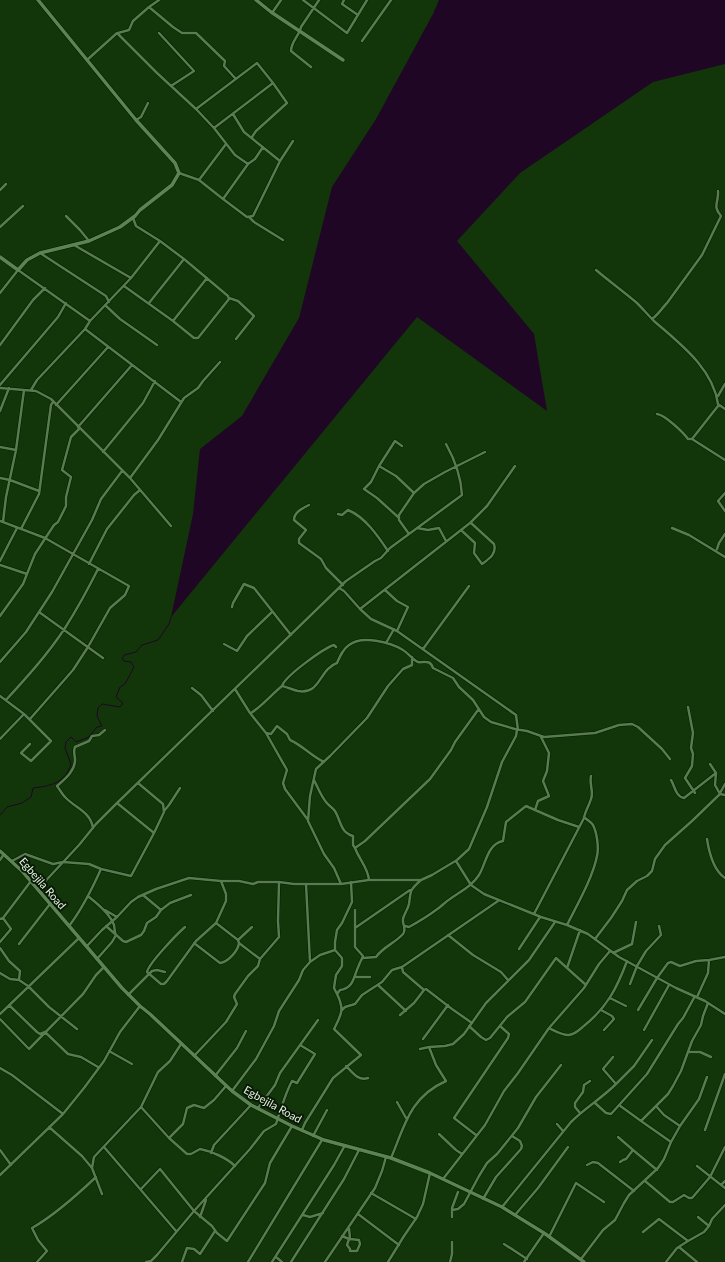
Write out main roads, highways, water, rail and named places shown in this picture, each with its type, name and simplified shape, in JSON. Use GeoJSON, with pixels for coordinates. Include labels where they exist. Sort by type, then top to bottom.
{"type":"FeatureCollection","features":[{"type":"Feature","properties":{"kind":"waterway"},"geometry":{"type":"LineString","coordinates":[[0,815],[7,807],[22,803],[31,797],[33,788],[51,785],[65,775],[71,764],[65,748],[66,742],[71,737],[76,742],[89,737],[97,727],[102,726],[97,716],[98,708],[102,704],[120,707],[123,703],[116,697],[120,687],[125,684],[134,667],[131,662],[124,661],[122,659],[124,655],[136,652],[142,645],[158,640],[169,624],[171,617]]}}]}
